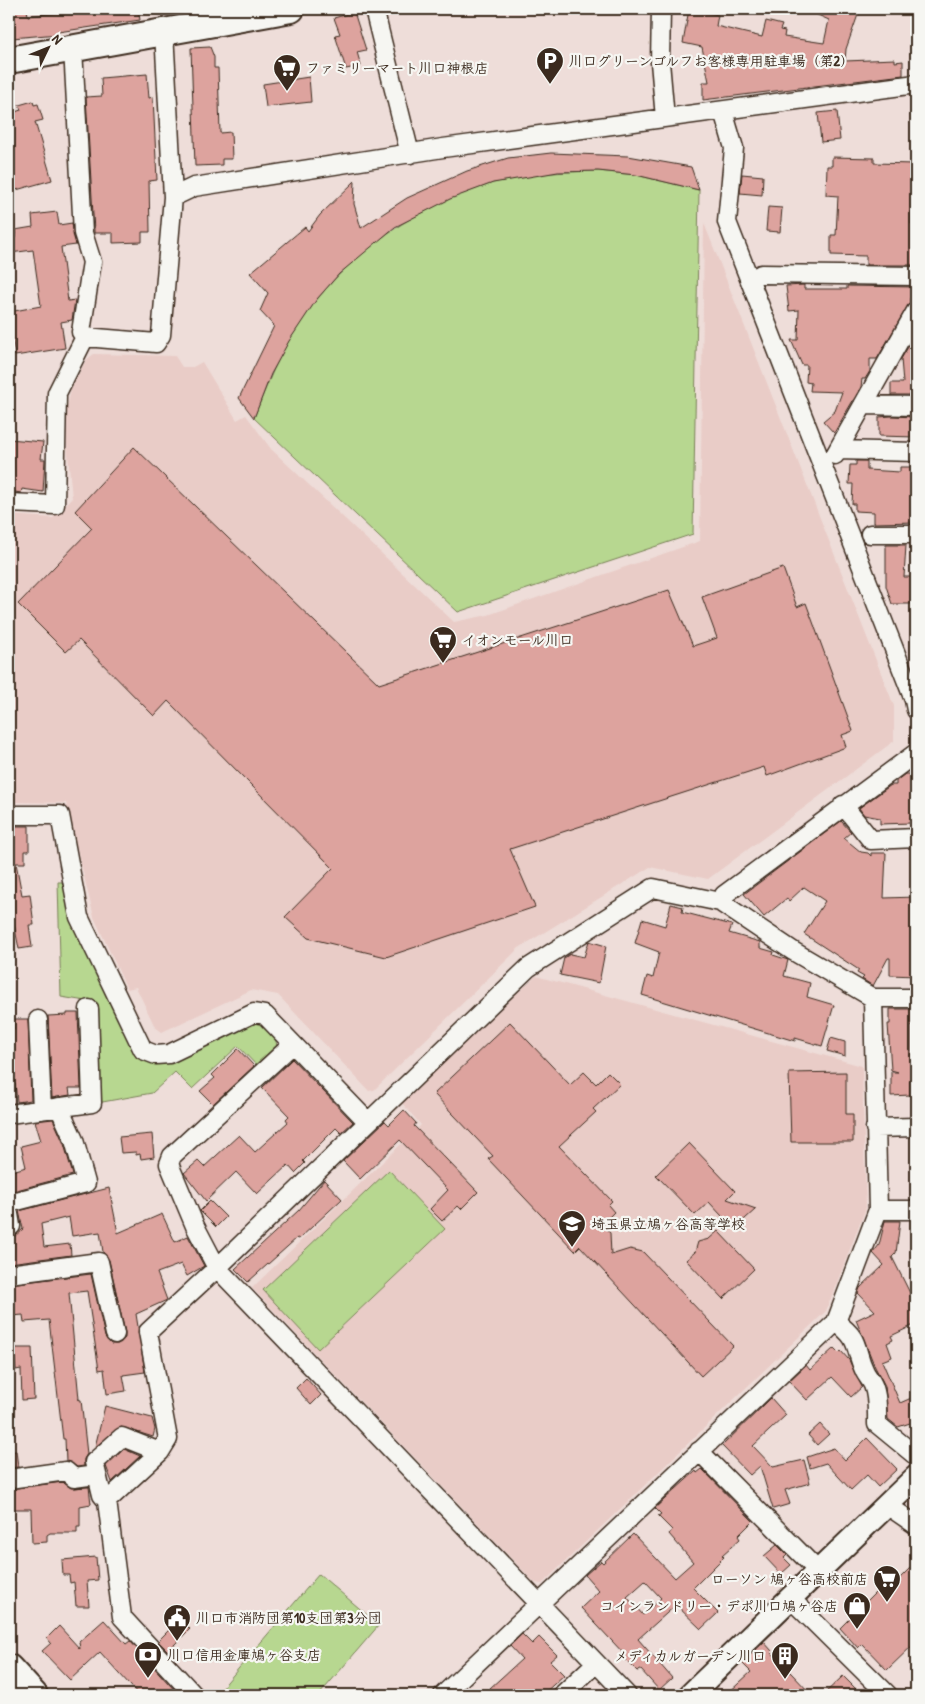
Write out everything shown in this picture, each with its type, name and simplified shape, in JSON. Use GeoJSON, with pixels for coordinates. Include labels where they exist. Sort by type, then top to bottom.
{"type":"FeatureCollection","features":[{"type":"Feature","properties":{"kind":"main road"},"geometry":{"type":"LineString","coordinates":[[9,60],[291,9]]}},
{"type":"Feature","properties":{"kind":"main road"},"geometry":{"type":"LineString","coordinates":[[9,1668],[34,1695]]}},
{"type":"Feature","properties":{"kind":"street"},"geometry":{"type":"LineString","coordinates":[[374,9],[410,154]]}},
{"type":"Feature","properties":{"kind":"street"},"geometry":{"type":"LineString","coordinates":[[661,9],[660,62],[665,118]]}},
{"type":"Feature","properties":{"kind":"street"},"geometry":{"type":"LineString","coordinates":[[73,48],[83,233],[92,262],[81,332],[85,337],[156,343],[161,335],[173,197],[164,32]]}},
{"type":"Feature","properties":{"kind":"street"},"geometry":{"type":"LineString","coordinates":[[173,197],[194,187],[410,154],[916,84]]}},
{"type":"Feature","properties":{"kind":"street"},"geometry":{"type":"LineString","coordinates":[[723,111],[734,148],[727,222],[914,700],[916,710]]}},
{"type":"Feature","properties":{"kind":"street"},"geometry":{"type":"LineString","coordinates":[[761,274],[916,276]]}},
{"type":"Feature","properties":{"kind":"street"},"geometry":{"type":"LineString","coordinates":[[916,311],[836,452],[916,452]]}},
{"type":"Feature","properties":{"kind":"street"},"geometry":{"type":"LineString","coordinates":[[9,503],[55,505],[57,393],[85,337]]}},
{"type":"Feature","properties":{"kind":"street"},"geometry":{"type":"LineString","coordinates":[[863,405],[916,406]]}},
{"type":"Feature","properties":{"kind":"street"},"geometry":{"type":"LineString","coordinates":[[870,534],[916,534]]}},
{"type":"Feature","properties":{"kind":"street"},"geometry":{"type":"LineString","coordinates":[[720,902],[724,895],[843,805],[916,753]]}},
{"type":"Feature","properties":{"kind":"street"},"geometry":{"type":"LineString","coordinates":[[843,805],[871,840],[916,838]]}},
{"type":"Feature","properties":{"kind":"street"},"geometry":{"type":"LineString","coordinates":[[9,815],[60,815],[79,917],[143,1050],[156,1055],[169,1054],[254,1013],[265,1015],[368,1122]]}},
{"type":"Feature","properties":{"kind":"street"},"geometry":{"type":"LineString","coordinates":[[107,1501],[160,1452],[168,1439],[148,1332],[217,1268],[528,968],[653,888],[720,902],[794,951],[873,998],[916,998]]}},
{"type":"Feature","properties":{"kind":"street"},"geometry":{"type":"LineString","coordinates":[[442,1695],[836,1322],[878,1210],[873,998]]}},
{"type":"Feature","properties":{"kind":"street"},"geometry":{"type":"LineString","coordinates":[[9,1114],[92,1103],[89,1009]]}},
{"type":"Feature","properties":{"kind":"street"},"geometry":{"type":"LineString","coordinates":[[9,1203],[86,1183],[74,1140],[50,1109],[38,1020]]}},
{"type":"Feature","properties":{"kind":"street"},"geometry":{"type":"LineString","coordinates":[[293,1044],[172,1156],[169,1164],[195,1226],[217,1268],[537,1604],[627,1695]]}},
{"type":"Feature","properties":{"kind":"street"},"geometry":{"type":"LineString","coordinates":[[875,1128],[916,1127]]}},
{"type":"Feature","properties":{"kind":"street"},"geometry":{"type":"LineString","coordinates":[[878,1210],[916,1210]]}},
{"type":"Feature","properties":{"kind":"street"},"geometry":{"type":"LineString","coordinates":[[9,1214],[12,1226],[9,1226]]}},
{"type":"Feature","properties":{"kind":"street"},"geometry":{"type":"LineString","coordinates":[[9,1274],[99,1262],[115,1334]]}},
{"type":"Feature","properties":{"kind":"street"},"geometry":{"type":"LineString","coordinates":[[836,1322],[851,1333],[858,1347],[864,1371],[873,1384],[876,1398],[877,1424],[916,1456]]}},
{"type":"Feature","properties":{"kind":"street"},"geometry":{"type":"LineString","coordinates":[[160,1452],[122,1437],[94,1462],[102,1495],[107,1501],[122,1617],[194,1695]]}},
{"type":"Feature","properties":{"kind":"street"},"geometry":{"type":"LineString","coordinates":[[699,1451],[819,1572]]}},
{"type":"Feature","properties":{"kind":"street"},"geometry":{"type":"LineString","coordinates":[[9,1479],[66,1471],[74,1478],[96,1475]]}},
{"type":"Feature","properties":{"kind":"street"},"geometry":{"type":"LineString","coordinates":[[690,1695],[916,1477]]}},
{"type":"Feature","properties":{"kind":"street"},"geometry":{"type":"LineString","coordinates":[[888,1505],[916,1525]]}},
{"type":"Feature","properties":{"kind":"street"},"geometry":{"type":"LineString","coordinates":[[791,1599],[888,1695]]}},
{"type":"Feature","properties":{"kind":"street"},"geometry":{"type":"LineString","coordinates":[[562,1695],[596,1663]]}},
{"type":"Feature","properties":{"kind":"shaded area","name":"イオンモール川口"},"geometry":{"type":"Polygon","coordinates":[[[704,223],[894,706],[894,741],[708,879],[650,867],[519,948],[374,1090],[369,1091],[278,995],[251,990],[162,1032],[155,1027],[136,987],[127,989],[94,917],[66,803],[9,802],[9,515],[53,518],[72,498],[66,433],[67,408],[71,389],[86,360],[94,354],[175,356],[182,367],[193,367],[202,362],[237,420],[246,415],[271,449],[454,622],[488,615],[700,541],[704,223]]]}},
{"type":"Feature","properties":{"kind":"shaded area","name":"埼玉県立鳩ヶ谷高等学校"},"geometry":{"type":"Polygon","coordinates":[[[536,976],[862,1066],[866,1208],[826,1311],[542,1584],[535,1583],[252,1288],[421,1125],[401,1102],[536,976]]]}},
{"type":"Feature","properties":{"kind":"green space"},"geometry":{"type":"Polygon","coordinates":[[[598,171],[636,175],[699,190],[693,534],[458,612],[254,418],[278,360],[306,314],[326,288],[375,243],[402,224],[431,208],[461,194],[493,183],[532,175],[598,171]]]}},
{"type":"Feature","properties":{"kind":"green space"},"geometry":{"type":"Polygon","coordinates":[[[58,882],[64,882],[74,923],[135,1054],[162,1064],[253,1022],[263,1025],[270,1030],[275,1038],[277,1048],[257,1066],[238,1046],[192,1089],[175,1072],[152,1093],[97,1103],[98,1003],[61,997],[58,882]]]}},
{"type":"Feature","properties":{"kind":"green space"},"geometry":{"type":"Polygon","coordinates":[[[389,1170],[445,1229],[318,1349],[263,1290],[389,1170]]]}},
{"type":"Feature","properties":{"kind":"green space"},"geometry":{"type":"Polygon","coordinates":[[[319,1574],[379,1625],[319,1695],[216,1695],[319,1574]]]}},
{"type":"Feature","properties":{"kind":"building"},"geometry":{"type":"Polygon","coordinates":[[[13,9],[27,9],[28,16],[81,11],[80,9],[138,9],[140,20],[58,32],[58,34],[12,38],[11,22],[15,22],[13,9]]]}},
{"type":"Feature","properties":{"kind":"building"},"geometry":{"type":"Polygon","coordinates":[[[689,9],[718,15],[716,26],[762,37],[766,21],[782,25],[780,30],[785,31],[784,37],[824,43],[829,20],[804,9],[860,9],[846,49],[845,61],[895,59],[895,62],[903,61],[903,75],[703,100],[703,82],[709,82],[702,47],[683,43],[689,9]]]}},
{"type":"Feature","properties":{"kind":"building"},"geometry":{"type":"Polygon","coordinates":[[[354,12],[366,50],[357,52],[361,66],[346,69],[335,35],[340,34],[334,18],[354,12]]]}},
{"type":"Feature","properties":{"kind":"building"},"geometry":{"type":"Polygon","coordinates":[[[210,47],[214,57],[214,68],[218,68],[220,133],[231,132],[232,159],[222,159],[222,165],[195,166],[191,48],[210,47]]]}},
{"type":"Feature","properties":{"kind":"building"},"geometry":{"type":"Polygon","coordinates":[[[147,74],[149,98],[153,97],[157,180],[149,181],[150,232],[142,232],[142,242],[113,243],[113,233],[94,233],[86,97],[102,96],[101,78],[147,74]]]}},
{"type":"Feature","properties":{"kind":"building"},"geometry":{"type":"Polygon","coordinates":[[[309,77],[311,102],[266,107],[263,84],[309,77]]]}},
{"type":"Feature","properties":{"kind":"building"},"geometry":{"type":"Polygon","coordinates":[[[33,101],[34,105],[38,104],[43,120],[35,122],[52,180],[9,192],[9,165],[14,164],[9,145],[9,137],[12,136],[9,114],[21,110],[19,105],[33,101]]]}},
{"type":"Feature","properties":{"kind":"building"},"geometry":{"type":"Polygon","coordinates":[[[837,111],[840,140],[821,142],[818,113],[837,111]]]}},
{"type":"Feature","properties":{"kind":"building"},"geometry":{"type":"Polygon","coordinates":[[[551,153],[628,156],[691,167],[699,190],[636,175],[598,171],[558,172],[493,183],[450,199],[395,227],[339,274],[317,299],[289,341],[271,374],[254,418],[239,398],[274,326],[260,311],[268,293],[250,273],[305,227],[308,231],[320,215],[355,181],[354,204],[361,228],[407,198],[467,171],[508,158],[551,153]]]}},
{"type":"Feature","properties":{"kind":"building"},"geometry":{"type":"Polygon","coordinates":[[[832,157],[874,158],[874,163],[913,164],[916,167],[916,198],[911,198],[911,224],[914,224],[913,247],[916,247],[916,265],[866,265],[866,256],[831,255],[831,235],[836,235],[838,196],[826,195],[827,166],[832,166],[832,157]]]}},
{"type":"Feature","properties":{"kind":"building"},"geometry":{"type":"Polygon","coordinates":[[[742,174],[763,176],[762,195],[740,193],[742,174]]]}},
{"type":"Feature","properties":{"kind":"building"},"geometry":{"type":"Polygon","coordinates":[[[768,207],[782,208],[780,232],[766,231],[768,207]]]}},
{"type":"Feature","properties":{"kind":"building"},"geometry":{"type":"Polygon","coordinates":[[[57,212],[59,225],[72,223],[76,245],[61,247],[68,301],[75,300],[72,320],[61,322],[65,348],[15,356],[9,312],[41,306],[33,250],[10,253],[9,238],[16,237],[15,230],[33,227],[32,215],[57,212]]]}},
{"type":"Feature","properties":{"kind":"building"},"geometry":{"type":"Polygon","coordinates":[[[804,285],[804,289],[847,289],[847,286],[916,287],[916,299],[910,298],[910,302],[877,359],[870,359],[870,371],[865,379],[862,379],[861,387],[834,433],[823,421],[835,411],[842,392],[810,391],[811,383],[806,382],[807,365],[802,365],[791,340],[798,340],[799,310],[789,311],[786,286],[804,285]]]}},
{"type":"Feature","properties":{"kind":"building"},"geometry":{"type":"Polygon","coordinates":[[[911,342],[916,342],[916,395],[891,395],[891,383],[903,383],[901,359],[911,342]]]}},
{"type":"Feature","properties":{"kind":"building"},"geometry":{"type":"Polygon","coordinates":[[[879,417],[916,417],[916,437],[879,436],[879,417]]]}},
{"type":"Feature","properties":{"kind":"building"},"geometry":{"type":"Polygon","coordinates":[[[9,439],[43,442],[41,459],[45,459],[43,492],[22,489],[21,493],[9,491],[9,439]]]}},
{"type":"Feature","properties":{"kind":"building"},"geometry":{"type":"Polygon","coordinates":[[[134,447],[379,684],[669,590],[693,646],[717,638],[702,597],[783,568],[797,607],[806,603],[853,731],[842,735],[846,747],[767,776],[764,767],[510,849],[535,907],[386,957],[308,938],[285,917],[333,868],[168,701],[154,716],[79,640],[66,652],[18,604],[92,528],[75,511],[134,447]]]}},
{"type":"Feature","properties":{"kind":"building"},"geometry":{"type":"Polygon","coordinates":[[[856,461],[867,461],[867,470],[900,472],[900,467],[915,467],[916,522],[874,523],[874,512],[855,511],[855,504],[852,504],[853,484],[849,484],[850,465],[856,465],[856,461]]]}},
{"type":"Feature","properties":{"kind":"building"},"geometry":{"type":"Polygon","coordinates":[[[886,545],[906,545],[904,577],[912,577],[911,604],[892,604],[886,586],[886,545]]]}},
{"type":"Feature","properties":{"kind":"building"},"geometry":{"type":"Polygon","coordinates":[[[905,774],[916,774],[916,816],[911,816],[911,823],[880,824],[880,818],[864,815],[859,808],[891,785],[896,785],[896,781],[905,774]]]}},
{"type":"Feature","properties":{"kind":"building"},"geometry":{"type":"Polygon","coordinates":[[[841,821],[851,832],[844,838],[861,852],[868,853],[871,856],[871,853],[886,853],[884,898],[916,897],[916,976],[890,975],[890,958],[888,958],[873,986],[862,979],[864,977],[857,973],[859,970],[804,934],[825,901],[804,887],[789,901],[787,898],[764,917],[744,894],[841,821]]]}},
{"type":"Feature","properties":{"kind":"building"},"geometry":{"type":"Polygon","coordinates":[[[9,826],[29,826],[29,851],[25,851],[25,863],[16,863],[22,895],[30,894],[34,925],[29,925],[32,947],[19,949],[9,899],[9,860],[11,860],[9,826]]]}},
{"type":"Feature","properties":{"kind":"building"},"geometry":{"type":"Polygon","coordinates":[[[671,904],[683,907],[682,912],[732,925],[729,933],[760,942],[760,948],[774,952],[773,955],[788,960],[784,976],[810,983],[807,997],[834,1005],[822,1046],[795,1038],[795,1041],[642,995],[647,976],[653,978],[659,952],[635,943],[642,919],[665,926],[671,904]]]}},
{"type":"Feature","properties":{"kind":"building"},"geometry":{"type":"Polygon","coordinates":[[[589,941],[606,946],[599,983],[560,975],[564,958],[570,954],[584,957],[589,941]]]}},
{"type":"Feature","properties":{"kind":"building"},"geometry":{"type":"Polygon","coordinates":[[[890,1009],[916,1009],[916,1025],[911,1025],[911,1060],[916,1060],[916,1081],[910,1081],[910,1095],[891,1096],[891,1072],[898,1072],[891,1070],[888,1024],[890,1024],[890,1009]]]}},
{"type":"Feature","properties":{"kind":"building"},"geometry":{"type":"Polygon","coordinates":[[[67,1013],[78,1013],[81,1088],[69,1088],[70,1095],[52,1098],[48,1016],[67,1015],[67,1013]]]}},
{"type":"Feature","properties":{"kind":"building"},"geometry":{"type":"Polygon","coordinates":[[[14,1019],[28,1019],[31,1100],[17,1102],[15,1084],[9,1084],[9,1028],[14,1029],[14,1019]]]}},
{"type":"Feature","properties":{"kind":"building"},"geometry":{"type":"Polygon","coordinates":[[[510,1022],[570,1085],[584,1072],[596,1084],[608,1072],[620,1084],[593,1109],[596,1112],[559,1146],[612,1201],[608,1205],[614,1212],[602,1224],[610,1233],[611,1255],[630,1249],[643,1252],[733,1346],[701,1376],[580,1246],[575,1251],[488,1159],[493,1156],[434,1094],[510,1022]]]}},
{"type":"Feature","properties":{"kind":"building"},"geometry":{"type":"Polygon","coordinates":[[[831,1038],[845,1042],[845,1056],[827,1051],[831,1038]]]}},
{"type":"Feature","properties":{"kind":"building"},"geometry":{"type":"Polygon","coordinates":[[[238,1049],[254,1066],[213,1104],[200,1091],[215,1078],[212,1075],[238,1049]]]}},
{"type":"Feature","properties":{"kind":"building"},"geometry":{"type":"Polygon","coordinates":[[[292,1059],[353,1122],[341,1133],[336,1128],[303,1161],[305,1163],[295,1173],[288,1165],[257,1194],[236,1172],[206,1201],[184,1173],[198,1161],[204,1167],[239,1135],[255,1152],[288,1122],[286,1119],[289,1116],[262,1088],[292,1059]]]}},
{"type":"Feature","properties":{"kind":"building"},"geometry":{"type":"Polygon","coordinates":[[[846,1072],[846,1114],[853,1114],[853,1142],[791,1142],[789,1073],[846,1072]]]}},
{"type":"Feature","properties":{"kind":"building"},"geometry":{"type":"Polygon","coordinates":[[[404,1110],[416,1123],[414,1126],[478,1192],[461,1209],[458,1206],[442,1221],[430,1209],[448,1190],[400,1140],[360,1179],[343,1161],[385,1121],[389,1125],[404,1110]]]}},
{"type":"Feature","properties":{"kind":"building"},"geometry":{"type":"Polygon","coordinates":[[[53,1119],[64,1144],[73,1175],[13,1191],[9,1172],[26,1167],[21,1146],[41,1141],[35,1121],[53,1119]]]}},
{"type":"Feature","properties":{"kind":"building"},"geometry":{"type":"Polygon","coordinates":[[[152,1134],[154,1157],[141,1159],[140,1154],[136,1155],[136,1152],[121,1153],[119,1137],[152,1134]]]}},
{"type":"Feature","properties":{"kind":"building"},"geometry":{"type":"Polygon","coordinates":[[[689,1143],[735,1191],[727,1199],[756,1209],[734,1229],[709,1202],[695,1215],[656,1175],[689,1143]]]}},
{"type":"Feature","properties":{"kind":"building"},"geometry":{"type":"Polygon","coordinates":[[[324,1180],[342,1199],[299,1239],[297,1238],[248,1282],[235,1269],[299,1210],[324,1180]]]}},
{"type":"Feature","properties":{"kind":"building"},"geometry":{"type":"Polygon","coordinates":[[[109,1188],[118,1233],[162,1214],[175,1242],[188,1236],[204,1266],[187,1276],[181,1264],[157,1273],[167,1300],[136,1314],[145,1372],[123,1375],[126,1391],[107,1394],[104,1369],[99,1370],[87,1291],[69,1293],[79,1399],[77,1399],[81,1400],[87,1454],[84,1459],[84,1466],[77,1467],[66,1461],[65,1439],[63,1439],[49,1320],[24,1322],[23,1315],[12,1316],[9,1284],[91,1274],[105,1337],[111,1344],[118,1344],[125,1338],[125,1332],[109,1260],[103,1252],[100,1232],[72,1236],[69,1217],[41,1224],[44,1247],[70,1244],[71,1255],[9,1263],[9,1237],[16,1235],[23,1229],[19,1211],[109,1188]]]}},
{"type":"Feature","properties":{"kind":"building"},"geometry":{"type":"Polygon","coordinates":[[[210,1201],[226,1217],[216,1227],[200,1211],[210,1201]]]}},
{"type":"Feature","properties":{"kind":"building"},"geometry":{"type":"Polygon","coordinates":[[[885,1221],[900,1221],[896,1253],[892,1257],[916,1305],[916,1324],[891,1336],[893,1340],[887,1343],[892,1357],[882,1361],[900,1403],[916,1396],[916,1421],[898,1427],[888,1419],[885,1386],[875,1367],[856,1320],[875,1311],[858,1293],[860,1288],[884,1265],[873,1253],[879,1245],[885,1221]]]}},
{"type":"Feature","properties":{"kind":"building"},"geometry":{"type":"Polygon","coordinates":[[[718,1231],[754,1269],[723,1299],[686,1260],[695,1252],[698,1242],[709,1239],[718,1231]]]}},
{"type":"Feature","properties":{"kind":"building"},"geometry":{"type":"Polygon","coordinates":[[[14,1348],[32,1348],[34,1399],[22,1400],[21,1369],[16,1370],[14,1348]]]}},
{"type":"Feature","properties":{"kind":"building"},"geometry":{"type":"Polygon","coordinates":[[[834,1348],[839,1353],[841,1351],[849,1360],[862,1387],[851,1397],[832,1377],[807,1400],[789,1381],[806,1365],[810,1370],[834,1348]]]}},
{"type":"Feature","properties":{"kind":"building"},"geometry":{"type":"Polygon","coordinates":[[[306,1378],[321,1395],[311,1405],[296,1388],[306,1378]]]}},
{"type":"Feature","properties":{"kind":"building"},"geometry":{"type":"Polygon","coordinates":[[[771,1398],[786,1415],[753,1446],[773,1467],[804,1460],[810,1483],[785,1490],[790,1504],[773,1509],[760,1466],[750,1475],[722,1446],[771,1398]]]}},
{"type":"Feature","properties":{"kind":"building"},"geometry":{"type":"Polygon","coordinates":[[[105,1406],[152,1418],[155,1429],[153,1437],[121,1427],[95,1447],[105,1406]]]}},
{"type":"Feature","properties":{"kind":"building"},"geometry":{"type":"Polygon","coordinates":[[[820,1424],[829,1434],[817,1445],[808,1435],[820,1424]]]}},
{"type":"Feature","properties":{"kind":"building"},"geometry":{"type":"Polygon","coordinates":[[[867,1438],[897,1469],[878,1487],[867,1475],[851,1490],[826,1463],[810,1468],[807,1457],[834,1448],[845,1460],[867,1438]]]}},
{"type":"Feature","properties":{"kind":"building"},"geometry":{"type":"Polygon","coordinates":[[[124,1449],[140,1456],[112,1482],[106,1466],[124,1449]]]}},
{"type":"Feature","properties":{"kind":"building"},"geometry":{"type":"Polygon","coordinates":[[[16,1451],[18,1467],[9,1468],[9,1452],[16,1451]]]}},
{"type":"Feature","properties":{"kind":"building"},"geometry":{"type":"Polygon","coordinates":[[[702,1469],[753,1521],[738,1536],[740,1539],[722,1555],[724,1557],[693,1588],[718,1613],[701,1629],[676,1605],[638,1639],[672,1678],[659,1690],[641,1670],[637,1671],[624,1658],[626,1656],[581,1608],[599,1591],[585,1575],[601,1561],[603,1563],[633,1534],[675,1578],[693,1562],[669,1534],[672,1530],[658,1516],[661,1514],[655,1508],[696,1471],[697,1473],[702,1469]],[[645,1581],[627,1597],[643,1615],[661,1598],[645,1581]]]}},
{"type":"Feature","properties":{"kind":"building"},"geometry":{"type":"Polygon","coordinates":[[[63,1482],[71,1488],[89,1487],[91,1504],[80,1506],[80,1527],[77,1527],[77,1533],[50,1533],[47,1535],[47,1542],[32,1543],[31,1509],[9,1509],[9,1489],[63,1482]]]}},
{"type":"Feature","properties":{"kind":"building"},"geometry":{"type":"Polygon","coordinates":[[[777,1545],[787,1555],[784,1558],[791,1565],[781,1574],[764,1556],[777,1545]]]}},
{"type":"Feature","properties":{"kind":"building"},"geometry":{"type":"Polygon","coordinates":[[[96,1557],[98,1580],[87,1581],[89,1606],[76,1606],[74,1582],[70,1583],[69,1575],[63,1575],[62,1560],[96,1557]]]}},
{"type":"Feature","properties":{"kind":"building"},"geometry":{"type":"Polygon","coordinates":[[[916,1562],[916,1642],[887,1670],[862,1644],[858,1648],[840,1628],[888,1580],[890,1582],[897,1575],[900,1578],[916,1562]]]}},
{"type":"Feature","properties":{"kind":"building"},"geometry":{"type":"Polygon","coordinates":[[[180,1619],[190,1629],[168,1651],[158,1641],[180,1619]]]}},
{"type":"Feature","properties":{"kind":"building"},"geometry":{"type":"Polygon","coordinates":[[[104,1620],[126,1644],[130,1641],[179,1695],[139,1695],[100,1652],[70,1680],[42,1651],[51,1643],[47,1638],[59,1626],[80,1649],[79,1642],[104,1620]]]}},
{"type":"Feature","properties":{"kind":"building"},"geometry":{"type":"Polygon","coordinates":[[[522,1634],[532,1644],[539,1637],[557,1655],[550,1661],[564,1675],[542,1695],[497,1695],[490,1688],[522,1659],[510,1646],[522,1634]]]}},
{"type":"Feature","properties":{"kind":"building"},"geometry":{"type":"Polygon","coordinates":[[[764,1642],[771,1652],[812,1695],[726,1695],[751,1672],[742,1663],[764,1642]]]}},
{"type":"Feature","properties":{"kind":"building"},"geometry":{"type":"Polygon","coordinates":[[[843,1676],[862,1695],[823,1695],[843,1676]]]}},
{"type":"Feature","properties":{"kind":"place","name":"川口グリーンゴルフお客様専用駐車場（第2）"},"geometry":{"type":"Point","coordinates":[550,85]}},
{"type":"Feature","properties":{"kind":"place","name":"ファミリーマート川口神根店"},"geometry":{"type":"Point","coordinates":[287,92]}},
{"type":"Feature","properties":{"kind":"place","name":"イオンモール川口"},"geometry":{"type":"Point","coordinates":[443,664]}},
{"type":"Feature","properties":{"kind":"place","name":"埼玉県立鳩ヶ谷高等学校"},"geometry":{"type":"Point","coordinates":[572,1248]}},
{"type":"Feature","properties":{"kind":"place","name":"ローソン 鳩ヶ谷高校前店"},"geometry":{"type":"Point","coordinates":[887,1603]}},
{"type":"Feature","properties":{"kind":"place","name":"コインランドリー・デポ川口鳩ヶ谷店"},"geometry":{"type":"Point","coordinates":[857,1630]}},
{"type":"Feature","properties":{"kind":"place","name":"川口市消防団第10支団第3分団"},"geometry":{"type":"Point","coordinates":[177,1642]}},
{"type":"Feature","properties":{"kind":"place","name":"川口信用金庫鳩ヶ谷支店"},"geometry":{"type":"Point","coordinates":[148,1679]}},
{"type":"Feature","properties":{"kind":"place","name":"メディカルガーデン川口"},"geometry":{"type":"Point","coordinates":[785,1680]}}]}
